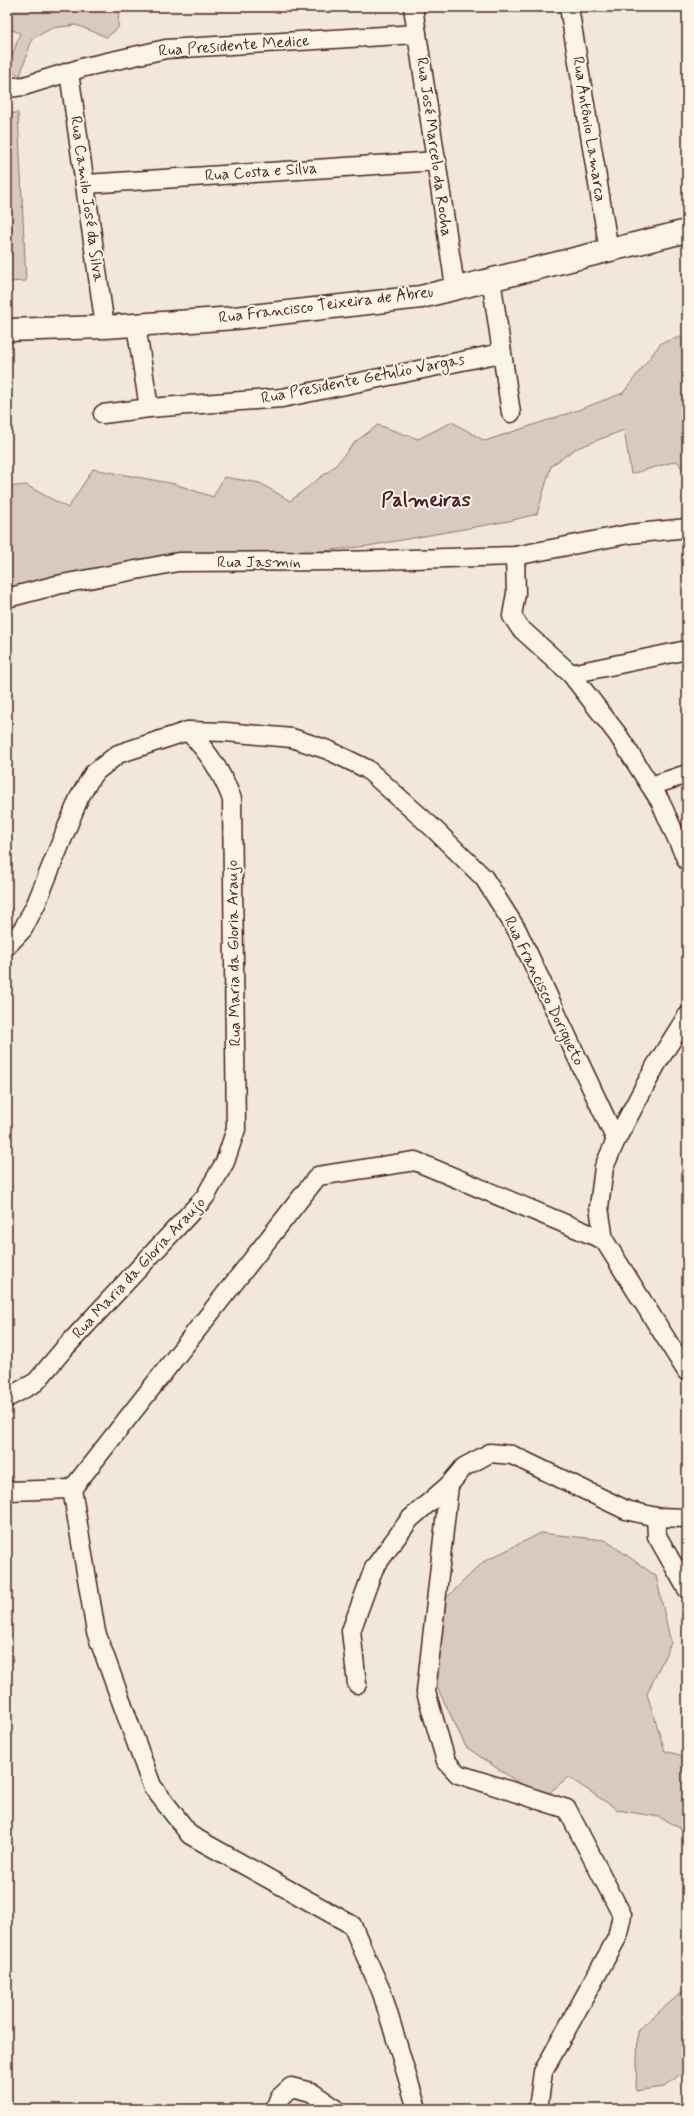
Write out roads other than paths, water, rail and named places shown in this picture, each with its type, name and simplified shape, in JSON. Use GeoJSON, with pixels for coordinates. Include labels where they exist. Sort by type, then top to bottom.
{"type":"FeatureCollection","features":[{"type":"Feature","properties":{"kind":"street","name":"Rua José Marcelo da Rocha"},"geometry":{"type":"LineString","coordinates":[[413,7],[455,287]]}},
{"type":"Feature","properties":{"kind":"street","name":"Rua Antônio Lamarca"},"geometry":{"type":"LineString","coordinates":[[569,7],[609,251]]}},
{"type":"Feature","properties":{"kind":"street","name":"Rua Presidente Medice"},"geometry":{"type":"LineString","coordinates":[[7,88],[24,86],[69,72],[166,48],[418,34]]}},
{"type":"Feature","properties":{"kind":"street","name":"Rua Camilo José da Silva"},"geometry":{"type":"LineString","coordinates":[[69,72],[105,327]]}},
{"type":"Feature","properties":{"kind":"street","name":"Rua Costa e Silva"},"geometry":{"type":"LineString","coordinates":[[86,184],[436,161]]}},
{"type":"Feature","properties":{"kind":"street","name":"Rua Francisco Teixeira de Abreu"},"geometry":{"type":"LineString","coordinates":[[7,330],[105,327],[235,318],[421,297],[455,287],[491,280],[687,231]]}},
{"type":"Feature","properties":{"kind":"street"},"geometry":{"type":"LineString","coordinates":[[491,280],[511,413]]}},
{"type":"Feature","properties":{"kind":"street"},"geometry":{"type":"LineString","coordinates":[[136,325],[149,408]]}},
{"type":"Feature","properties":{"kind":"street","name":"Rua Presidente Getulio Vargas"},"geometry":{"type":"LineString","coordinates":[[103,414],[149,408],[282,398],[501,353]]}},
{"type":"Feature","properties":{"kind":"street","name":"Rua Jasmin"},"geometry":{"type":"LineString","coordinates":[[7,598],[57,585],[178,562],[343,561],[515,556],[629,534],[687,528]]}},
{"type":"Feature","properties":{"kind":"street"},"geometry":{"type":"LineString","coordinates":[[515,556],[516,593],[512,616],[520,628],[571,674],[618,735],[660,801],[687,861]]}},
{"type":"Feature","properties":{"kind":"street"},"geometry":{"type":"LineString","coordinates":[[571,674],[687,650]]}},
{"type":"Feature","properties":{"kind":"street"},"geometry":{"type":"LineString","coordinates":[[7,946],[22,929],[36,904],[79,798],[93,774],[118,754],[188,731]]}},
{"type":"Feature","properties":{"kind":"street","name":"Rua Francisco Dorigueto"},"geometry":{"type":"LineString","coordinates":[[188,731],[226,732],[292,738],[328,750],[367,768],[433,828],[484,878],[517,930],[616,1140]]}},
{"type":"Feature","properties":{"kind":"street","name":"Rua Maria da Gloria Araujo"},"geometry":{"type":"LineString","coordinates":[[7,1398],[36,1382],[63,1350],[205,1197],[225,1162],[236,1129],[232,800],[222,774],[205,750],[188,731]]}},
{"type":"Feature","properties":{"kind":"street"},"geometry":{"type":"LineString","coordinates":[[651,786],[687,774]]}},
{"type":"Feature","properties":{"kind":"street"},"geometry":{"type":"LineString","coordinates":[[687,1016],[656,1065],[616,1140],[604,1167],[599,1207],[604,1240],[679,1345],[687,1372]]}},
{"type":"Feature","properties":{"kind":"street"},"geometry":{"type":"LineString","coordinates":[[417,2109],[382,1993],[352,1925],[190,1835],[152,1786],[96,1632],[72,1489],[318,1176],[415,1161],[604,1240]]}},
{"type":"Feature","properties":{"kind":"street"},"geometry":{"type":"LineString","coordinates":[[357,1684],[351,1631],[374,1568],[410,1519],[449,1485],[464,1467],[490,1454],[512,1456],[626,1510],[656,1517],[687,1518]]}},
{"type":"Feature","properties":{"kind":"street"},"geometry":{"type":"LineString","coordinates":[[449,1485],[426,1692],[446,1761],[458,1774],[567,1809],[622,1915],[617,1938],[543,2072],[538,2109]]}},
{"type":"Feature","properties":{"kind":"street"},"geometry":{"type":"LineString","coordinates":[[7,1491],[72,1489]]}},
{"type":"Feature","properties":{"kind":"street"},"geometry":{"type":"LineString","coordinates":[[656,1517],[657,1536],[687,1589]]}},
{"type":"Feature","properties":{"kind":"street"},"geometry":{"type":"LineString","coordinates":[[275,2109],[278,2098],[291,2087],[311,2092],[336,2109]]}},
{"type":"Feature","properties":{"kind":"district","name":"Palmeiras"},"geometry":{"type":"Point","coordinates":[426,500]}}]}
